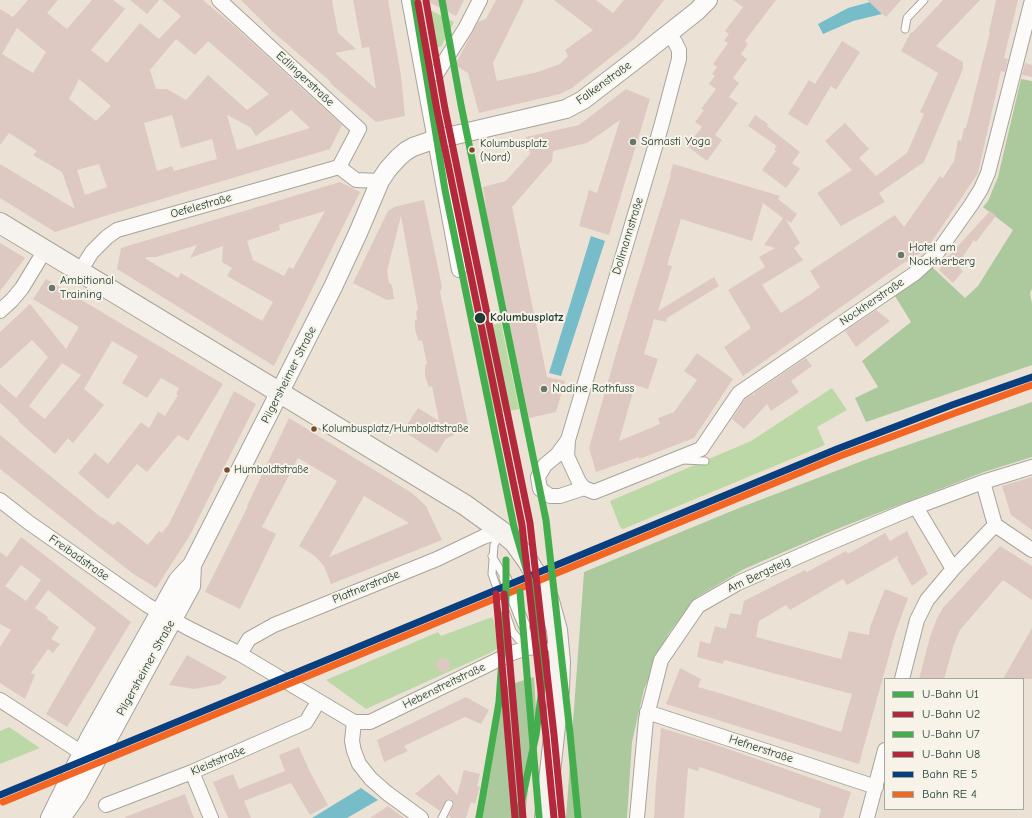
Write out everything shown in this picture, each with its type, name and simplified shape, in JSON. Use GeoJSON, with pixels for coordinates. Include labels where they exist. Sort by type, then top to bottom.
{"type":"FeatureCollection","features":[{"type":"Feature","properties":{"kind":"main road"},"geometry":{"type":"LineString","coordinates":[[0,223],[465,505],[514,542],[538,576],[549,601],[557,630],[559,647],[559,690],[545,818]]}},
{"type":"Feature","properties":{"kind":"street","name":"Edlingerstraße"},"geometry":{"type":"LineString","coordinates":[[219,0],[360,129],[339,167]]}},
{"type":"Feature","properties":{"kind":"street"},"geometry":{"type":"LineString","coordinates":[[409,0],[459,270]]}},
{"type":"Feature","properties":{"kind":"street"},"geometry":{"type":"LineString","coordinates":[[424,75],[437,73],[480,0]]}},
{"type":"Feature","properties":{"kind":"street","name":"Falkenstraße"},"geometry":{"type":"LineString","coordinates":[[380,181],[388,169],[401,155],[413,147],[435,140],[566,109],[584,100],[697,11],[708,0]]}},
{"type":"Feature","properties":{"kind":"street","name":"Nockherstraße"},"geometry":{"type":"LineString","coordinates":[[584,488],[594,492],[701,449],[739,393],[914,274],[937,253],[974,200],[988,173],[1032,0]]}},
{"type":"Feature","properties":{"kind":"street","name":"Dollmannstraße"},"geometry":{"type":"LineString","coordinates":[[568,440],[557,455],[545,465],[538,477],[540,489],[550,496],[560,496],[584,488],[579,482],[567,456],[568,440],[661,127],[679,59],[679,50],[675,42],[668,34]]}},
{"type":"Feature","properties":{"kind":"street"},"geometry":{"type":"LineString","coordinates":[[339,167],[356,180],[380,181]]}},
{"type":"Feature","properties":{"kind":"street","name":"Oefelestraße"},"geometry":{"type":"LineString","coordinates":[[80,271],[92,252],[107,237],[117,230],[339,167]]}},
{"type":"Feature","properties":{"kind":"street","name":"Pilgersheimer Straße"},"geometry":{"type":"LineString","coordinates":[[50,818],[166,616],[178,580],[192,565],[280,392],[333,287],[380,181]]}},
{"type":"Feature","properties":{"kind":"street"},"geometry":{"type":"LineString","coordinates":[[0,311],[22,288],[45,250]]}},
{"type":"Feature","properties":{"kind":"street","name":"Am Bergsteig"},"geometry":{"type":"LineString","coordinates":[[637,818],[647,712],[661,660],[698,606],[738,583],[916,507],[983,482],[1032,467]]}},
{"type":"Feature","properties":{"kind":"street"},"geometry":{"type":"LineString","coordinates":[[983,482],[995,525],[1032,550]]}},
{"type":"Feature","properties":{"kind":"street","name":"Freibadstraße"},"geometry":{"type":"LineString","coordinates":[[0,500],[69,551],[166,616],[240,654],[318,702],[354,722]]}},
{"type":"Feature","properties":{"kind":"street"},"geometry":{"type":"LineString","coordinates":[[916,507],[953,569]]}},
{"type":"Feature","properties":{"kind":"street"},"geometry":{"type":"LineString","coordinates":[[902,678],[917,620],[927,600],[953,569],[995,525]]}},
{"type":"Feature","properties":{"kind":"street","name":"Plattnerstraße"},"geometry":{"type":"LineString","coordinates":[[240,654],[250,639],[274,625],[437,559],[483,537],[501,531]]}},
{"type":"Feature","properties":{"kind":"street"},"geometry":{"type":"LineString","coordinates":[[505,578],[524,625]]}},
{"type":"Feature","properties":{"kind":"street","name":"Hebenstreitstraße"},"geometry":{"type":"LineString","coordinates":[[354,722],[370,722],[512,653],[537,647]]}},
{"type":"Feature","properties":{"kind":"street"},"geometry":{"type":"LineString","coordinates":[[0,700],[91,746]]}},
{"type":"Feature","properties":{"kind":"street","name":"Kleiststraße"},"geometry":{"type":"LineString","coordinates":[[106,805],[192,772],[306,722],[318,702]]}},
{"type":"Feature","properties":{"kind":"street","name":"Hefnerstraße"},"geometry":{"type":"LineString","coordinates":[[647,712],[876,787]]}},
{"type":"Feature","properties":{"kind":"street"},"geometry":{"type":"LineString","coordinates":[[354,722],[352,741],[359,764],[371,779],[420,818]]}},
{"type":"Feature","properties":{"kind":"street","name":"Pilgersheimer Straße"},"geometry":{"type":"LineString","coordinates":[[61,818],[78,794],[91,746]]}},
{"type":"Feature","properties":{"kind":"street"},"geometry":{"type":"LineString","coordinates":[[867,818],[884,754]]}},
{"type":"Feature","properties":{"kind":"street"},"geometry":{"type":"LineString","coordinates":[[192,772],[211,818]]}},
{"type":"Feature","properties":{"kind":"lane"},"geometry":{"type":"LineString","coordinates":[[905,29],[907,18],[924,0]]}},
{"type":"Feature","properties":{"kind":"lane"},"geometry":{"type":"LineString","coordinates":[[674,460],[705,461]]}},
{"type":"Feature","properties":{"kind":"lane"},"geometry":{"type":"LineString","coordinates":[[501,531],[494,544],[492,556],[492,574],[494,583],[512,631],[518,640],[522,643],[537,647]]}},
{"type":"Feature","properties":{"kind":"lane"},"geometry":{"type":"LineString","coordinates":[[492,556],[505,578]]}},
{"type":"Feature","properties":{"kind":"lane"},"geometry":{"type":"LineString","coordinates":[[524,625],[531,641],[537,647]]}},
{"type":"Feature","properties":{"kind":"lane","name":"Hebenstreitstraße"},"geometry":{"type":"LineString","coordinates":[[537,647],[559,647]]}},
{"type":"Feature","properties":{"kind":"lane"},"geometry":{"type":"LineString","coordinates":[[442,818],[449,804]]}},
{"type":"Feature","properties":{"kind":"green space"},"geometry":{"type":"Polygon","coordinates":[[[426,8],[454,22],[441,47],[434,47],[430,39],[426,8]]]}},
{"type":"Feature","properties":{"kind":"green space"},"geometry":{"type":"Polygon","coordinates":[[[1021,79],[1032,81],[1032,289],[1030,293],[1032,304],[1032,365],[866,422],[855,398],[878,387],[862,361],[911,322],[895,296],[931,266],[965,298],[978,286],[1013,230],[983,207],[988,201],[998,177],[1021,79]]]}},
{"type":"Feature","properties":{"kind":"green space"},"geometry":{"type":"Polygon","coordinates":[[[501,323],[519,409],[493,414],[476,329],[501,323]]]}},
{"type":"Feature","properties":{"kind":"green space"},"geometry":{"type":"Polygon","coordinates":[[[832,388],[847,410],[817,427],[825,445],[623,529],[620,527],[610,501],[751,441],[832,388]]]}},
{"type":"Feature","properties":{"kind":"green space"},"geometry":{"type":"Polygon","coordinates":[[[1032,402],[1032,457],[984,472],[842,527],[744,569],[697,597],[669,633],[644,689],[632,742],[627,818],[566,818],[584,572],[739,508],[870,458],[1032,402]]]}},
{"type":"Feature","properties":{"kind":"green space"},"geometry":{"type":"Polygon","coordinates":[[[492,617],[501,639],[499,648],[366,709],[326,680],[438,632],[441,636],[492,617]]]}},
{"type":"Feature","properties":{"kind":"green space"},"geometry":{"type":"Polygon","coordinates":[[[534,677],[536,710],[525,818],[475,818],[502,687],[534,677]]]}},
{"type":"Feature","properties":{"kind":"green space"},"geometry":{"type":"Polygon","coordinates":[[[9,727],[40,748],[0,764],[0,731],[9,727]]]}},
{"type":"Feature","properties":{"kind":"water"},"geometry":{"type":"Polygon","coordinates":[[[870,2],[882,14],[853,21],[823,34],[818,24],[848,8],[870,2]]]}},
{"type":"Feature","properties":{"kind":"water"},"geometry":{"type":"Polygon","coordinates":[[[591,236],[605,241],[561,376],[549,373],[591,236]]]}},
{"type":"Feature","properties":{"kind":"water"},"geometry":{"type":"Polygon","coordinates":[[[361,788],[378,800],[347,818],[312,818],[361,788]]]}},
{"type":"Feature","properties":{"kind":"building"},"geometry":{"type":"Polygon","coordinates":[[[28,0],[58,0],[47,13],[67,29],[92,0],[113,0],[125,9],[91,50],[107,63],[140,23],[159,39],[181,16],[162,0],[203,0],[235,27],[342,125],[330,149],[55,232],[0,198],[0,164],[75,209],[62,172],[33,155],[37,151],[9,133],[0,145],[0,9],[13,17],[28,0]],[[17,28],[2,54],[33,73],[46,52],[17,28]],[[176,39],[150,70],[156,89],[167,89],[186,100],[208,75],[247,110],[269,94],[208,41],[195,55],[176,39]],[[79,79],[69,99],[96,121],[111,106],[79,79]],[[291,110],[256,136],[250,127],[227,115],[237,150],[310,128],[291,110]],[[172,115],[144,123],[157,171],[172,166],[174,171],[217,159],[212,139],[181,148],[172,115]],[[99,164],[77,170],[85,195],[107,187],[99,164]]]}},
{"type":"Feature","properties":{"kind":"building"},"geometry":{"type":"Polygon","coordinates":[[[130,0],[159,0],[147,14],[130,0]]]}},
{"type":"Feature","properties":{"kind":"building"},"geometry":{"type":"Polygon","coordinates":[[[241,0],[332,0],[338,33],[356,49],[335,53],[376,89],[369,47],[362,48],[353,0],[388,0],[401,76],[405,116],[376,122],[272,31],[241,0]]]}},
{"type":"Feature","properties":{"kind":"building"},"geometry":{"type":"Polygon","coordinates":[[[425,0],[464,0],[456,16],[425,0]]]}},
{"type":"Feature","properties":{"kind":"building"},"geometry":{"type":"Polygon","coordinates":[[[496,0],[524,0],[493,63],[497,81],[538,72],[560,64],[568,56],[565,50],[593,30],[554,0],[596,0],[613,13],[624,0],[664,0],[635,38],[572,88],[560,94],[479,113],[468,73],[455,65],[478,22],[486,19],[496,0]]]}},
{"type":"Feature","properties":{"kind":"building"},"geometry":{"type":"Polygon","coordinates":[[[733,0],[776,0],[745,41],[748,44],[741,54],[747,59],[733,78],[739,83],[729,97],[738,103],[715,135],[722,140],[707,161],[687,146],[702,127],[695,122],[704,110],[701,109],[716,89],[709,84],[715,76],[712,74],[717,67],[713,64],[728,43],[724,41],[729,34],[725,31],[743,7],[733,0]]]}},
{"type":"Feature","properties":{"kind":"building"},"geometry":{"type":"Polygon","coordinates":[[[867,0],[901,0],[886,17],[867,0]]]}},
{"type":"Feature","properties":{"kind":"building"},"geometry":{"type":"Polygon","coordinates":[[[943,0],[980,0],[936,46],[963,62],[963,69],[924,162],[879,193],[885,202],[841,226],[817,193],[852,170],[825,141],[845,123],[869,149],[859,158],[876,176],[907,153],[924,114],[920,112],[938,73],[901,51],[911,32],[912,33],[943,0]]]}},
{"type":"Feature","properties":{"kind":"building"},"geometry":{"type":"Polygon","coordinates":[[[996,0],[1018,0],[1004,58],[1008,59],[1005,72],[1001,71],[978,173],[926,250],[902,264],[743,376],[724,347],[751,328],[728,290],[765,267],[759,257],[775,248],[764,245],[783,218],[763,203],[752,241],[681,219],[667,265],[672,266],[658,311],[714,277],[719,286],[667,318],[666,322],[654,319],[644,354],[658,359],[648,389],[635,385],[619,441],[660,424],[658,418],[674,412],[697,380],[684,371],[697,353],[733,379],[694,438],[639,459],[639,457],[596,472],[589,448],[620,340],[671,175],[673,164],[780,196],[778,199],[797,214],[791,223],[786,220],[800,243],[794,248],[803,260],[762,285],[781,313],[820,287],[810,271],[895,215],[904,227],[940,176],[943,178],[954,161],[958,140],[961,141],[964,128],[966,128],[990,32],[996,0]]]}},
{"type":"Feature","properties":{"kind":"building"},"geometry":{"type":"Polygon","coordinates":[[[842,41],[860,52],[836,90],[831,86],[807,126],[788,114],[809,80],[815,84],[842,41]]]}},
{"type":"Feature","properties":{"kind":"building"},"geometry":{"type":"Polygon","coordinates":[[[1025,63],[1032,65],[1032,77],[1022,75],[1025,63]]]}},
{"type":"Feature","properties":{"kind":"building"},"geometry":{"type":"Polygon","coordinates":[[[626,89],[650,99],[609,235],[579,226],[589,190],[597,193],[620,120],[587,143],[553,151],[552,161],[512,207],[547,377],[565,381],[556,412],[529,418],[488,222],[483,187],[506,181],[530,154],[526,137],[579,125],[626,89]]]}},
{"type":"Feature","properties":{"kind":"building"},"geometry":{"type":"Polygon","coordinates":[[[755,115],[768,124],[767,126],[800,152],[792,163],[800,169],[786,188],[762,170],[776,151],[774,149],[777,146],[748,126],[755,115]]]}},
{"type":"Feature","properties":{"kind":"building"},"geometry":{"type":"Polygon","coordinates":[[[340,182],[360,192],[274,366],[117,269],[121,248],[340,182]],[[325,211],[279,225],[280,230],[247,241],[253,260],[284,276],[289,267],[293,269],[325,211]],[[197,245],[156,257],[146,257],[146,259],[178,278],[181,273],[262,321],[273,302],[227,276],[232,268],[222,262],[223,246],[190,258],[197,245]]]}},
{"type":"Feature","properties":{"kind":"building"},"geometry":{"type":"Polygon","coordinates":[[[424,200],[442,287],[440,292],[469,429],[459,432],[446,439],[437,453],[403,431],[418,408],[439,421],[432,386],[429,387],[425,376],[425,365],[427,364],[422,340],[419,341],[415,330],[415,320],[417,320],[416,312],[418,309],[401,216],[387,271],[389,283],[392,285],[394,299],[387,300],[353,283],[388,211],[394,207],[424,200]]]}},
{"type":"Feature","properties":{"kind":"building"},"geometry":{"type":"Polygon","coordinates":[[[990,211],[996,216],[976,242],[974,240],[957,265],[963,271],[953,283],[939,270],[946,259],[990,211]]]}},
{"type":"Feature","properties":{"kind":"building"},"geometry":{"type":"Polygon","coordinates":[[[0,243],[25,258],[0,291],[0,243]]]}},
{"type":"Feature","properties":{"kind":"building"},"geometry":{"type":"Polygon","coordinates":[[[46,279],[223,384],[188,441],[178,435],[147,472],[137,464],[108,499],[78,473],[95,453],[108,464],[141,422],[149,428],[158,412],[165,416],[178,395],[176,394],[179,388],[161,378],[147,398],[122,383],[138,356],[112,341],[84,389],[104,405],[73,443],[68,438],[55,454],[0,403],[0,384],[16,398],[48,357],[32,340],[0,369],[0,332],[30,304],[66,349],[79,327],[33,299],[46,279]],[[62,363],[29,406],[45,419],[81,375],[62,363]]]}},
{"type":"Feature","properties":{"kind":"building"},"geometry":{"type":"Polygon","coordinates":[[[876,310],[890,321],[856,347],[845,331],[876,310]]]}},
{"type":"Feature","properties":{"kind":"building"},"geometry":{"type":"Polygon","coordinates":[[[806,358],[812,366],[791,381],[799,392],[771,411],[767,404],[744,429],[732,419],[745,399],[753,394],[756,396],[754,393],[806,358]]]}},
{"type":"Feature","properties":{"kind":"building"},"geometry":{"type":"Polygon","coordinates":[[[234,391],[256,404],[190,535],[156,588],[132,573],[0,469],[0,435],[102,518],[113,525],[118,521],[148,545],[159,531],[162,533],[169,524],[234,391]]]}},
{"type":"Feature","properties":{"kind":"building"},"geometry":{"type":"Polygon","coordinates":[[[289,418],[412,493],[426,506],[442,540],[331,584],[324,566],[315,556],[299,546],[337,481],[298,458],[262,527],[276,534],[240,609],[205,592],[289,418]],[[364,496],[329,557],[409,523],[364,496]]]}},
{"type":"Feature","properties":{"kind":"building"},"geometry":{"type":"Polygon","coordinates":[[[1032,477],[1032,530],[1011,515],[1002,486],[1032,477]]]}},
{"type":"Feature","properties":{"kind":"building"},"geometry":{"type":"Polygon","coordinates":[[[907,531],[928,574],[912,586],[897,559],[898,556],[847,585],[843,579],[790,610],[786,605],[759,621],[756,637],[841,659],[849,631],[869,635],[870,627],[885,589],[908,598],[895,634],[859,764],[666,704],[680,668],[701,679],[698,687],[841,732],[852,694],[724,660],[723,664],[697,657],[700,641],[710,644],[715,626],[726,629],[730,613],[741,615],[744,601],[805,570],[807,572],[846,551],[848,554],[885,533],[890,541],[907,531]]]}},
{"type":"Feature","properties":{"kind":"building"},"geometry":{"type":"Polygon","coordinates":[[[21,537],[131,622],[67,727],[46,714],[96,628],[48,590],[35,608],[59,627],[51,639],[60,644],[53,653],[48,649],[31,673],[35,675],[25,699],[0,683],[0,647],[11,630],[0,624],[0,552],[7,557],[21,537]],[[21,565],[5,586],[26,601],[41,580],[21,565]]]}},
{"type":"Feature","properties":{"kind":"building"},"geometry":{"type":"Polygon","coordinates":[[[1000,546],[1032,566],[1032,600],[1003,580],[960,630],[954,644],[944,678],[919,678],[930,637],[937,618],[943,608],[1000,546]]]}},
{"type":"Feature","properties":{"kind":"building"},"geometry":{"type":"Polygon","coordinates":[[[1032,628],[1032,679],[1004,678],[1032,628]]]}},
{"type":"Feature","properties":{"kind":"building"},"geometry":{"type":"Polygon","coordinates":[[[187,655],[227,677],[220,684],[194,689],[169,685],[187,655]]]}},
{"type":"Feature","properties":{"kind":"building"},"geometry":{"type":"Polygon","coordinates":[[[440,658],[446,658],[450,662],[450,668],[446,672],[440,672],[436,668],[436,662],[440,658]]]}},
{"type":"Feature","properties":{"kind":"building"},"geometry":{"type":"Polygon","coordinates":[[[466,697],[489,710],[481,724],[465,717],[404,746],[408,751],[384,762],[377,740],[466,697]]]}},
{"type":"Feature","properties":{"kind":"building"},"geometry":{"type":"Polygon","coordinates":[[[661,728],[708,742],[851,792],[843,818],[819,818],[821,809],[700,767],[698,771],[688,768],[684,818],[654,818],[661,728]]]}},
{"type":"Feature","properties":{"kind":"building"},"geometry":{"type":"Polygon","coordinates":[[[299,747],[310,772],[328,805],[310,815],[291,783],[244,801],[251,818],[228,818],[213,782],[233,774],[239,789],[285,771],[279,755],[299,747]]]}},
{"type":"Feature","properties":{"kind":"building"},"geometry":{"type":"Polygon","coordinates":[[[464,770],[480,774],[477,786],[480,787],[475,804],[471,802],[466,818],[451,818],[449,816],[454,804],[451,799],[446,800],[440,811],[415,794],[439,774],[457,795],[464,770]]]}},
{"type":"Feature","properties":{"kind":"building"},"geometry":{"type":"Polygon","coordinates":[[[185,794],[194,818],[125,818],[125,817],[185,794]]]}},
{"type":"Feature","properties":{"kind":"building"},"geometry":{"type":"Polygon","coordinates":[[[388,806],[404,818],[370,818],[388,806]]]}},
{"type":"Feature","properties":{"kind":"metro line","name":"U1"},"geometry":{"type":"LineString","coordinates":[[414,0],[445,190],[514,527],[537,606],[542,639],[542,688],[536,735],[518,818]]}},
{"type":"Feature","properties":{"kind":"metro line","name":"U7"},"geometry":{"type":"LineString","coordinates":[[442,0],[461,105],[546,520],[578,817]]}},
{"type":"Feature","properties":{"kind":"metro line","name":"U2"},"geometry":{"type":"LineString","coordinates":[[426,1],[445,109],[530,523],[562,818]]}},
{"type":"Feature","properties":{"kind":"metro line","name":"U8"},"geometry":{"type":"LineString","coordinates":[[418,3],[437,110],[522,525],[554,818]]}},
{"type":"Feature","properties":{"kind":"metro line","name":"U1"},"geometry":{"type":"LineString","coordinates":[[479,818],[499,702],[506,599],[506,560]]}},
{"type":"Feature","properties":{"kind":"metro line","name":"U7"},"geometry":{"type":"LineString","coordinates":[[520,592],[539,817]]}},
{"type":"Feature","properties":{"kind":"metro line","name":"U8"},"geometry":{"type":"LineString","coordinates":[[496,594],[515,818]]}},
{"type":"Feature","properties":{"kind":"metro line","name":"U2"},"geometry":{"type":"LineString","coordinates":[[504,594],[523,818]]}},
{"type":"Feature","properties":{"kind":"transit line"},"geometry":{"type":"LineString","coordinates":[[0,795],[837,449],[952,405],[1032,377]]}},
{"type":"Feature","properties":{"kind":"transit line"},"geometry":{"type":"LineString","coordinates":[[3,802],[840,456],[1032,385]]}},
{"type":"Feature","properties":{"kind":"place","name":"Samasti Yoga"},"geometry":{"type":"Point","coordinates":[633,142]}},
{"type":"Feature","properties":{"kind":"place","name":"Kolumbusplatz (Nord)"},"geometry":{"type":"Point","coordinates":[472,150]}},
{"type":"Feature","properties":{"kind":"place","name":"Hotel am Nockherberg"},"geometry":{"type":"Point","coordinates":[901,255]}},
{"type":"Feature","properties":{"kind":"place","name":"Ambitional Training"},"geometry":{"type":"Point","coordinates":[52,288]}},
{"type":"Feature","properties":{"kind":"place","name":"Kolumbusplatz"},"geometry":{"type":"Point","coordinates":[480,318]}},
{"type":"Feature","properties":{"kind":"place","name":"Nadine Rothfuss"},"geometry":{"type":"Point","coordinates":[544,389]}},
{"type":"Feature","properties":{"kind":"place","name":"Kolumbusplatz/Humboldtstraße"},"geometry":{"type":"Point","coordinates":[314,429]}},
{"type":"Feature","properties":{"kind":"place","name":"Humboldtstraße"},"geometry":{"type":"Point","coordinates":[227,470]}}]}
